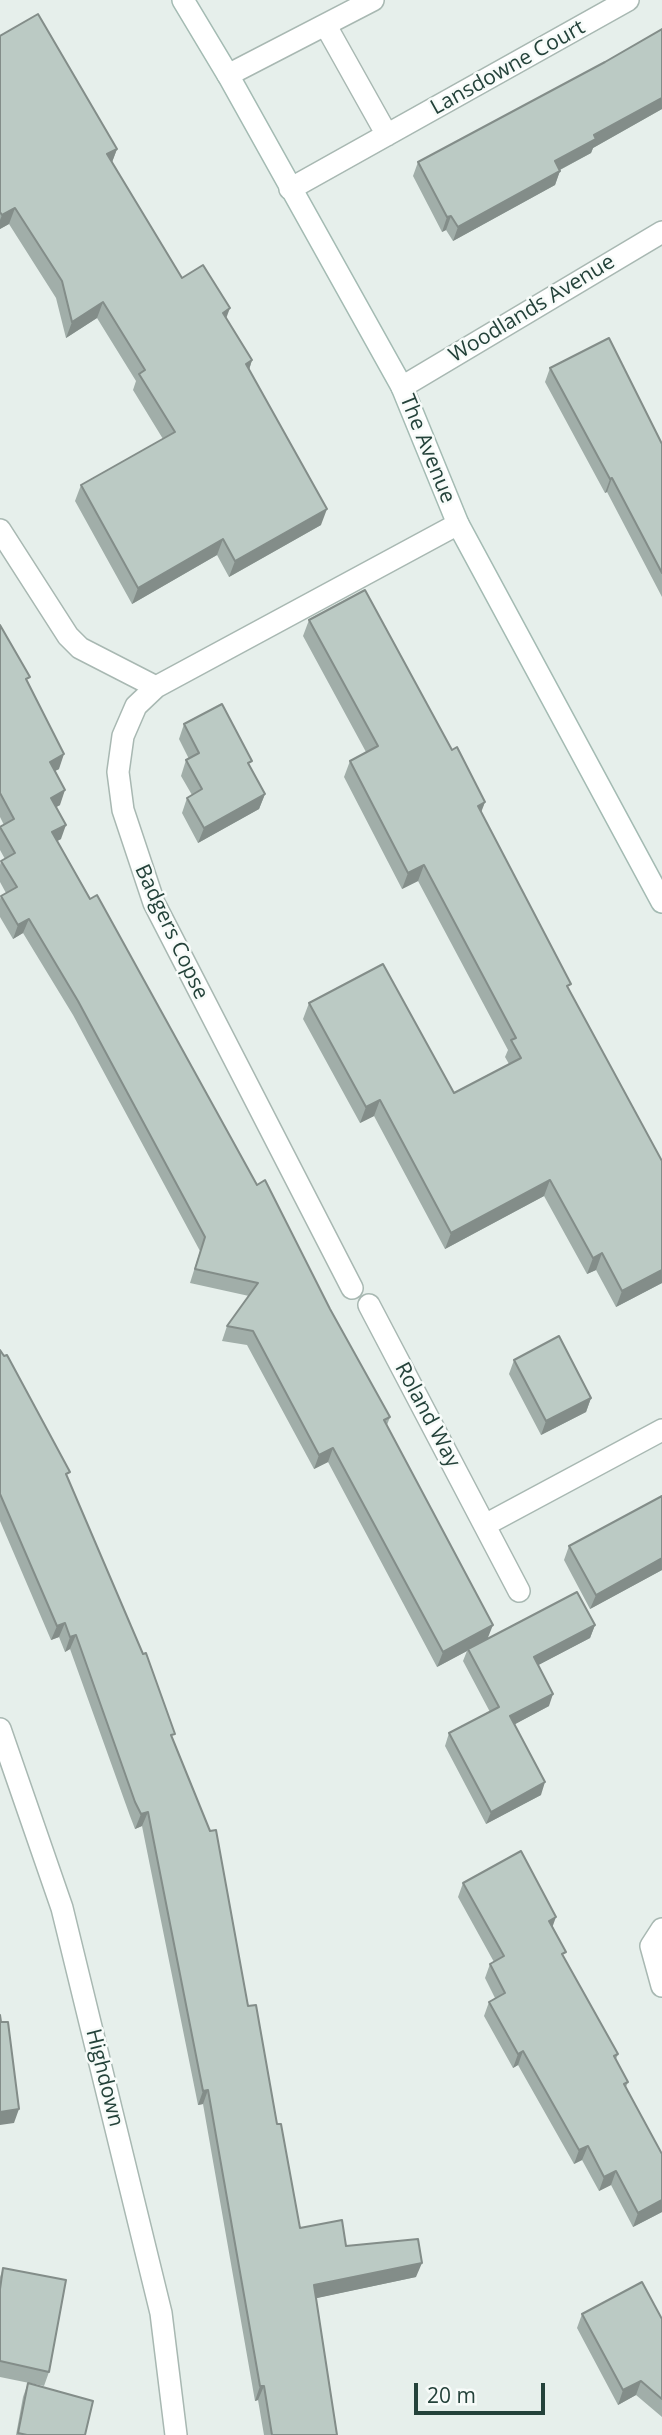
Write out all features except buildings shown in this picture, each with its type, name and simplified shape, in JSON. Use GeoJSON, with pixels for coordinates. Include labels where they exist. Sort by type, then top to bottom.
{"type":"FeatureCollection","features":[{"type":"Feature","properties":{"kind":"street","name":"The Avenue"},"geometry":{"type":"LineString","coordinates":[[183,0],[228,75],[402,387],[458,524],[662,902]]}},
{"type":"Feature","properties":{"kind":"street"},"geometry":{"type":"LineString","coordinates":[[228,75],[373,0]]}},
{"type":"Feature","properties":{"kind":"street","name":"Lansdowne Court"},"geometry":{"type":"LineString","coordinates":[[290,189],[628,0]]}},
{"type":"Feature","properties":{"kind":"street"},"geometry":{"type":"LineString","coordinates":[[326,26],[387,135]]}},
{"type":"Feature","properties":{"kind":"street","name":"Woodlands Avenue"},"geometry":{"type":"LineString","coordinates":[[402,387],[662,232]]}},
{"type":"Feature","properties":{"kind":"street","name":"Badgers Copse"},"geometry":{"type":"LineString","coordinates":[[352,1288],[159,913],[136,857],[123,810],[118,772],[123,736],[136,706],[156,687],[458,524]]}},
{"type":"Feature","properties":{"kind":"street"},"geometry":{"type":"LineString","coordinates":[[0,530],[68,636],[80,648],[156,687]]}},
{"type":"Feature","properties":{"kind":"street","name":"Roland Way"},"geometry":{"type":"LineString","coordinates":[[369,1305],[519,1591]]}},
{"type":"Feature","properties":{"kind":"street"},"geometry":{"type":"LineString","coordinates":[[485,1525],[662,1430]]}},
{"type":"Feature","properties":{"kind":"street","name":"Highdown"},"geometry":{"type":"LineString","coordinates":[[0,1729],[62,1908],[161,2313],[177,2435]]}},
{"type":"Feature","properties":{"kind":"street"},"geometry":{"type":"LineString","coordinates":[[662,1929],[651,1946],[662,1986]]}}]}
